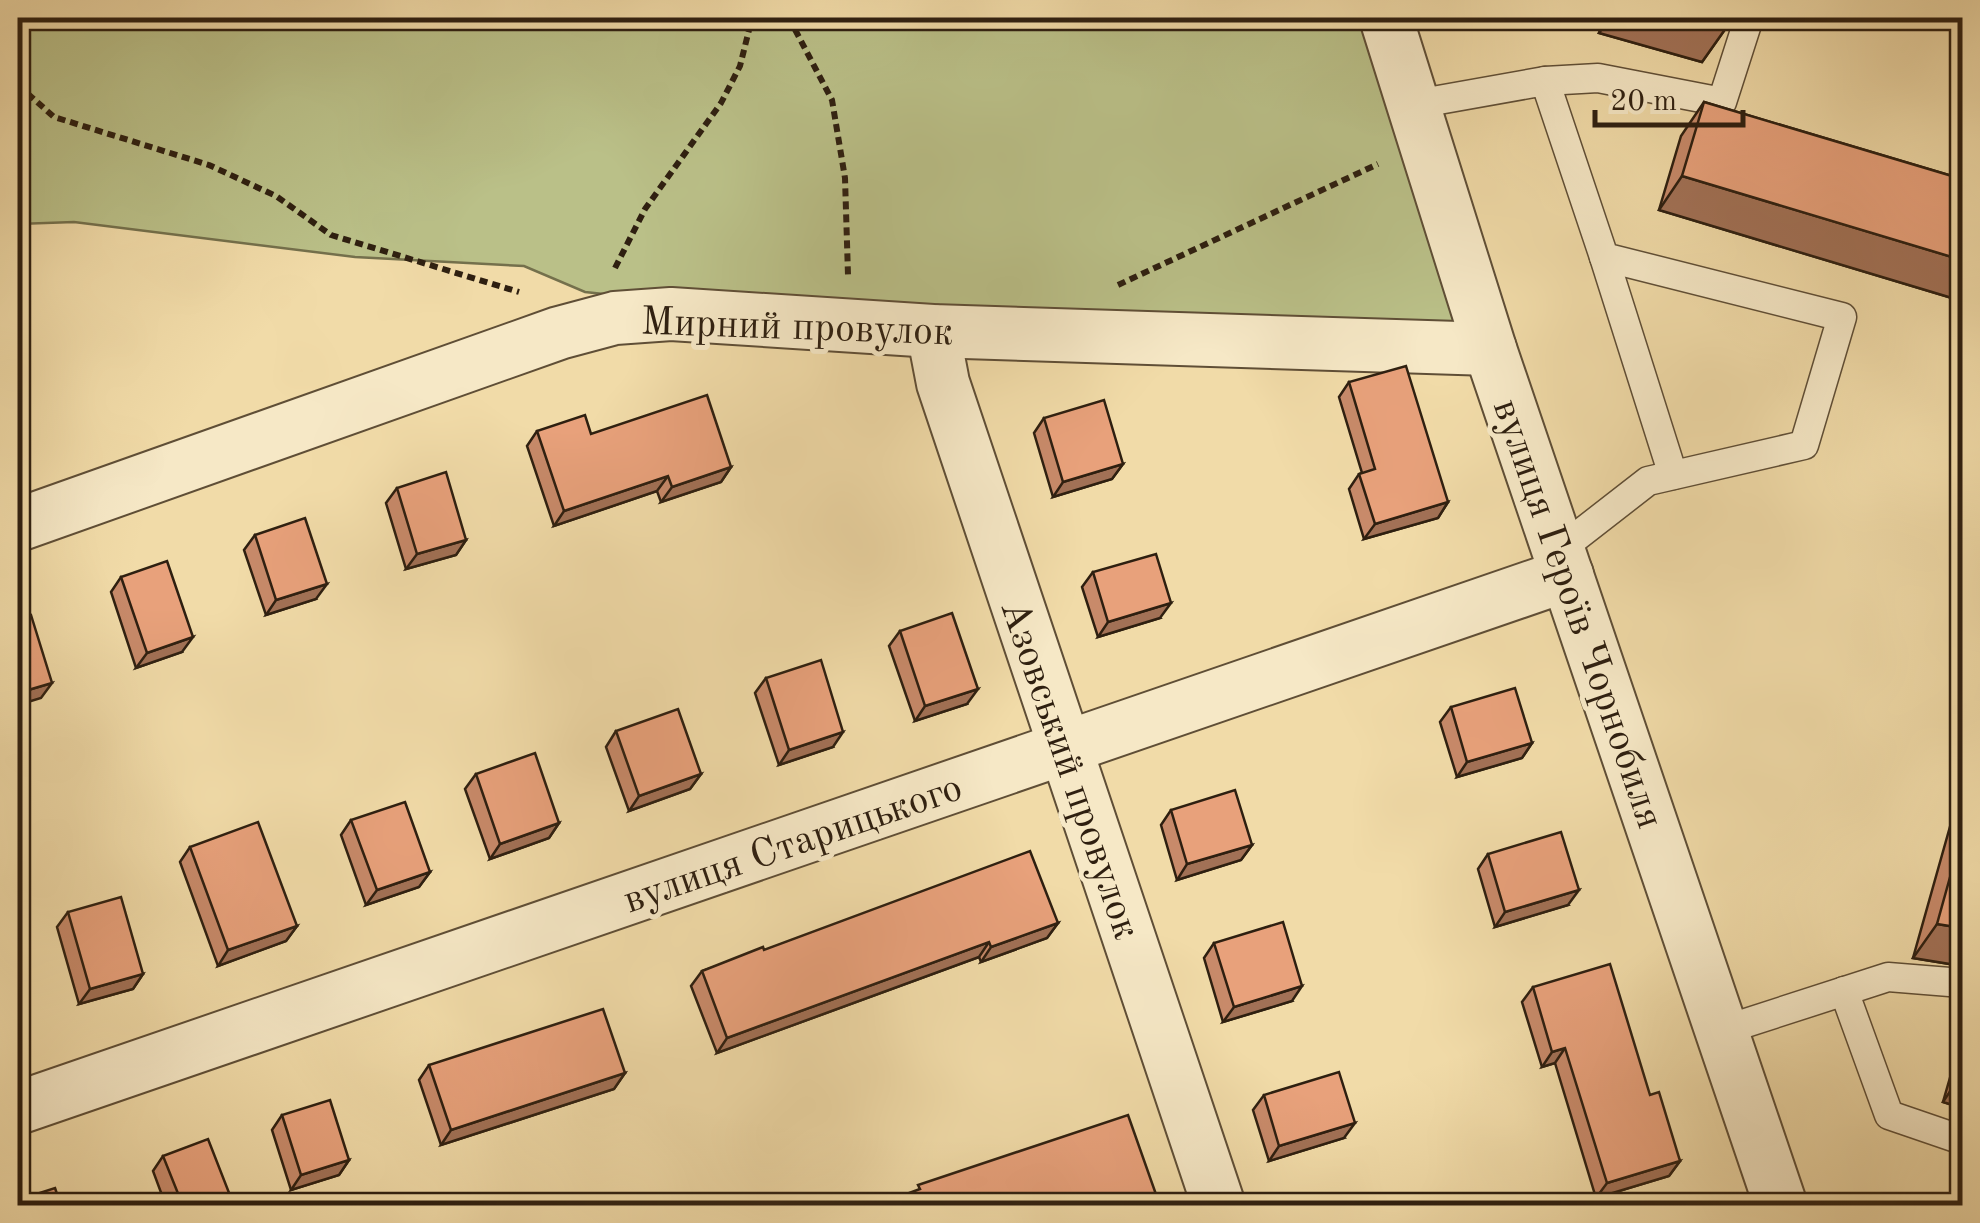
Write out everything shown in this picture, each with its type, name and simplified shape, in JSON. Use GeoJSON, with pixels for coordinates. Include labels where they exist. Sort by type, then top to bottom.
{"type":"FeatureCollection","features":[{"type":"Feature","properties":{"kind":"street","name":"вулиця Героїв Чорнобиля"},"geometry":{"type":"LineString","coordinates":[[1386,18],[1490,349],[1781,1206]]}},
{"type":"Feature","properties":{"kind":"street","name":"Мирний провулок"},"geometry":{"type":"LineString","coordinates":[[18,525],[587,324],[615,318],[671,314],[934,331],[1490,349]]}},
{"type":"Feature","properties":{"kind":"street","name":"Азовський провулок"},"geometry":{"type":"LineString","coordinates":[[934,331],[943,383],[1219,1206]]}},
{"type":"Feature","properties":{"kind":"street","name":"вулиця Старицького"},"geometry":{"type":"LineString","coordinates":[[18,1108],[1064,748],[1563,563]]}},
{"type":"Feature","properties":{"kind":"lane"},"geometry":{"type":"LineString","coordinates":[[1421,123],[1544,81],[1598,78],[1722,102],[1749,18]]}},
{"type":"Feature","properties":{"kind":"lane"},"geometry":{"type":"LineString","coordinates":[[1544,81],[1673,475]]}},
{"type":"Feature","properties":{"kind":"lane"},"geometry":{"type":"LineString","coordinates":[[1563,563],[1648,481],[1804,445],[1842,317],[1604,257]]}},
{"type":"Feature","properties":{"kind":"lane"},"geometry":{"type":"LineString","coordinates":[[1722,1031],[1888,977],[1962,984]]}},
{"type":"Feature","properties":{"kind":"lane"},"geometry":{"type":"LineString","coordinates":[[1844,991],[1889,1114],[1962,1140]]}},
{"type":"Feature","properties":{"kind":"path"},"geometry":{"type":"LineString","coordinates":[[18,73],[19,86],[54,117],[209,166],[276,196],[332,234],[425,266],[512,288],[587,324],[645,209],[722,103],[740,66],[752,18]]}},
{"type":"Feature","properties":{"kind":"path"},"geometry":{"type":"LineString","coordinates":[[789,18],[832,100],[844,178],[848,281],[867,327]]}},
{"type":"Feature","properties":{"kind":"path"},"geometry":{"type":"LineString","coordinates":[[1108,290],[1421,123]]}},
{"type":"Feature","properties":{"kind":"green space"},"geometry":{"type":"Polygon","coordinates":[[[18,18],[1368,18],[1461,336],[716,306],[585,292],[524,266],[355,257],[74,222],[18,224],[18,18]]]}},
{"type":"Feature","properties":{"kind":"building"},"geometry":{"type":"Polygon","coordinates":[[[1688,18],[1729,18],[1726,28],[1688,18]]]}},
{"type":"Feature","properties":{"kind":"building"},"geometry":{"type":"Polygon","coordinates":[[[1704,102],[1962,179],[1962,260],[1682,176],[1704,102]]]}},
{"type":"Feature","properties":{"kind":"building"},"geometry":{"type":"Polygon","coordinates":[[[1406,366],[1448,502],[1375,524],[1359,474],[1375,469],[1349,382],[1406,366]]]}},
{"type":"Feature","properties":{"kind":"building"},"geometry":{"type":"Polygon","coordinates":[[[707,395],[731,467],[672,487],[668,476],[564,511],[537,431],[585,415],[591,434],[707,395]]]}},
{"type":"Feature","properties":{"kind":"building"},"geometry":{"type":"Polygon","coordinates":[[[1104,400],[1123,464],[1063,482],[1044,418],[1104,400]]]}},
{"type":"Feature","properties":{"kind":"building"},"geometry":{"type":"Polygon","coordinates":[[[446,472],[466,540],[417,554],[397,488],[446,472]]]}},
{"type":"Feature","properties":{"kind":"building"},"geometry":{"type":"Polygon","coordinates":[[[305,518],[327,584],[276,600],[255,535],[305,518]]]}},
{"type":"Feature","properties":{"kind":"building"},"geometry":{"type":"Polygon","coordinates":[[[1156,554],[1171,603],[1108,622],[1093,572],[1156,554]]]}},
{"type":"Feature","properties":{"kind":"building"},"geometry":{"type":"Polygon","coordinates":[[[167,561],[193,637],[147,653],[121,577],[167,561]]]}},
{"type":"Feature","properties":{"kind":"building"},"geometry":{"type":"Polygon","coordinates":[[[952,613],[978,689],[925,706],[900,631],[952,613]]]}},
{"type":"Feature","properties":{"kind":"building"},"geometry":{"type":"Polygon","coordinates":[[[31,615],[52,683],[18,693],[18,619],[31,615]]]}},
{"type":"Feature","properties":{"kind":"building"},"geometry":{"type":"Polygon","coordinates":[[[821,660],[843,732],[789,750],[766,678],[821,660]]]}},
{"type":"Feature","properties":{"kind":"building"},"geometry":{"type":"Polygon","coordinates":[[[1515,688],[1532,743],[1467,762],[1451,707],[1515,688]]]}},
{"type":"Feature","properties":{"kind":"building"},"geometry":{"type":"Polygon","coordinates":[[[678,709],[701,774],[639,796],[616,731],[678,709]]]}},
{"type":"Feature","properties":{"kind":"building"},"geometry":{"type":"Polygon","coordinates":[[[535,753],[559,823],[500,844],[476,774],[535,753]]]}},
{"type":"Feature","properties":{"kind":"building"},"geometry":{"type":"Polygon","coordinates":[[[1235,790],[1252,845],[1187,864],[1171,810],[1235,790]]]}},
{"type":"Feature","properties":{"kind":"building"},"geometry":{"type":"Polygon","coordinates":[[[405,802],[430,872],[377,890],[351,820],[405,802]]]}},
{"type":"Feature","properties":{"kind":"building"},"geometry":{"type":"Polygon","coordinates":[[[258,822],[297,926],[228,950],[190,847],[258,822]]]}},
{"type":"Feature","properties":{"kind":"building"},"geometry":{"type":"Polygon","coordinates":[[[1561,832],[1579,890],[1505,912],[1488,854],[1561,832]]]}},
{"type":"Feature","properties":{"kind":"building"},"geometry":{"type":"Polygon","coordinates":[[[1962,834],[1962,928],[1937,924],[1962,834]]]}},
{"type":"Feature","properties":{"kind":"building"},"geometry":{"type":"Polygon","coordinates":[[[1030,851],[1058,923],[991,947],[989,942],[727,1038],[702,971],[1030,851]]]}},
{"type":"Feature","properties":{"kind":"building"},"geometry":{"type":"Polygon","coordinates":[[[121,897],[143,974],[90,989],[68,912],[121,897]]]}},
{"type":"Feature","properties":{"kind":"building"},"geometry":{"type":"Polygon","coordinates":[[[1283,922],[1302,986],[1234,1007],[1214,943],[1283,922]]]}},
{"type":"Feature","properties":{"kind":"building"},"geometry":{"type":"Polygon","coordinates":[[[1610,964],[1650,1095],[1659,1092],[1680,1161],[1607,1183],[1565,1048],[1552,1052],[1533,987],[1610,964]]]}},
{"type":"Feature","properties":{"kind":"building"},"geometry":{"type":"Polygon","coordinates":[[[603,1009],[625,1073],[451,1130],[429,1065],[603,1009]]]}},
{"type":"Feature","properties":{"kind":"building"},"geometry":{"type":"Polygon","coordinates":[[[1339,1072],[1355,1123],[1279,1146],[1264,1095],[1339,1072]]]}},
{"type":"Feature","properties":{"kind":"building"},"geometry":{"type":"Polygon","coordinates":[[[330,1100],[349,1160],[301,1175],[282,1115],[330,1100]]]}},
{"type":"Feature","properties":{"kind":"building"},"geometry":{"type":"Polygon","coordinates":[[[1128,1115],[1158,1200],[1141,1206],[874,1206],[920,1189],[918,1185],[1128,1115]]]}},
{"type":"Feature","properties":{"kind":"building"},"geometry":{"type":"Polygon","coordinates":[[[208,1139],[233,1203],[183,1206],[163,1156],[208,1139]]]}},
{"type":"Feature","properties":{"kind":"building"},"geometry":{"type":"Polygon","coordinates":[[[55,1188],[61,1206],[18,1206],[18,1200],[55,1188]]]}},
{"type":"Feature","properties":{"kind":"building"},"geometry":{"type":"Polygon","coordinates":[[[1384,1197],[1386,1206],[1354,1206],[1384,1197]]]}}]}
